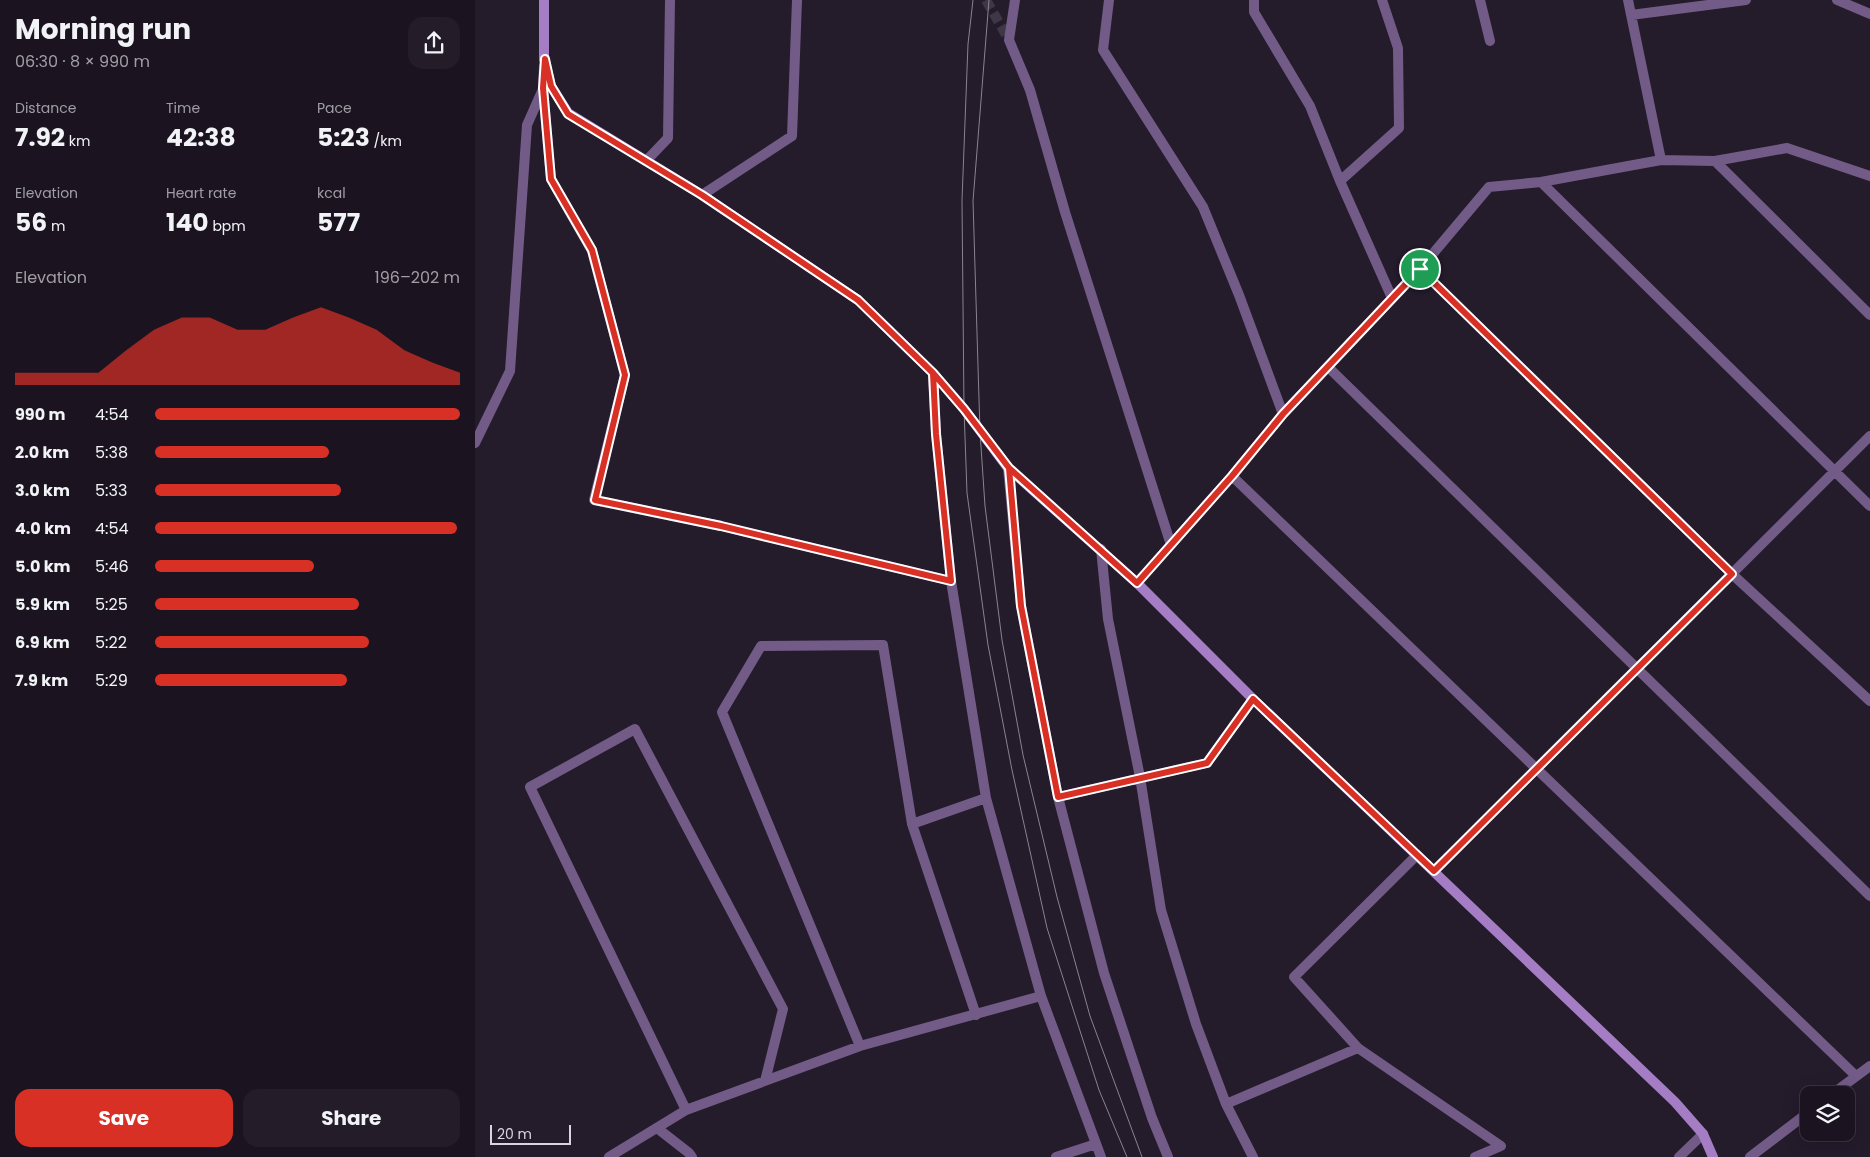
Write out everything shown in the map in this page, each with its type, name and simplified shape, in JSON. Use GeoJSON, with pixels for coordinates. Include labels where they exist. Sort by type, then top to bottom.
{"type":"FeatureCollection","features":[{"type":"Feature","properties":{"kind":"street"},"geometry":{"type":"LineString","coordinates":[[544,0],[545,59],[543,88],[551,179],[592,250],[625,375],[595,500],[721,526],[951,581]]}},
{"type":"Feature","properties":{"kind":"street"},"geometry":{"type":"LineString","coordinates":[[646,161],[668,138],[670,0]]}},
{"type":"Feature","properties":{"kind":"street"},"geometry":{"type":"LineString","coordinates":[[702,195],[792,136],[797,0]]}},
{"type":"Feature","properties":{"kind":"street"},"geometry":{"type":"LineString","coordinates":[[1015,0],[1009,40],[1030,90],[1065,212],[1171,546]]}},
{"type":"Feature","properties":{"kind":"street"},"geometry":{"type":"LineString","coordinates":[[1109,0],[1103,50],[1203,207],[1283,414]]}},
{"type":"Feature","properties":{"kind":"street"},"geometry":{"type":"LineString","coordinates":[[1254,0],[1254,12],[1310,106],[1340,181],[1392,298]]}},
{"type":"Feature","properties":{"kind":"street"},"geometry":{"type":"LineString","coordinates":[[1340,181],[1399,128],[1398,48],[1382,0]]}},
{"type":"Feature","properties":{"kind":"street"},"geometry":{"type":"LineString","coordinates":[[1480,0],[1490,41]]}},
{"type":"Feature","properties":{"kind":"street"},"geometry":{"type":"LineString","coordinates":[[1628,0],[1661,160]]}},
{"type":"Feature","properties":{"kind":"street"},"geometry":{"type":"LineString","coordinates":[[1631,15],[1746,0]]}},
{"type":"Feature","properties":{"kind":"street"},"geometry":{"type":"LineString","coordinates":[[1837,0],[1870,14]]}},
{"type":"Feature","properties":{"kind":"street"},"geometry":{"type":"LineString","coordinates":[[545,59],[551,86],[568,114],[702,195],[858,300],[933,373],[964,409],[1009,468],[1137,583],[1253,699],[1668,1095],[1703,1134],[1713,1157]]}},
{"type":"Feature","properties":{"kind":"street"},"geometry":{"type":"LineString","coordinates":[[475,443],[510,371],[527,125],[543,88]]}},
{"type":"Feature","properties":{"kind":"street"},"geometry":{"type":"LineString","coordinates":[[1137,583],[1232,476],[1283,414],[1420,269],[1489,188],[1541,182],[1661,160],[1715,161],[1787,148],[1870,176]]}},
{"type":"Feature","properties":{"kind":"street"},"geometry":{"type":"LineString","coordinates":[[1715,161],[1870,315]]}},
{"type":"Feature","properties":{"kind":"street"},"geometry":{"type":"LineString","coordinates":[[1541,182],[1870,506]]}},
{"type":"Feature","properties":{"kind":"street"},"geometry":{"type":"LineString","coordinates":[[1420,269],[1732,574],[1870,701]]}},
{"type":"Feature","properties":{"kind":"street"},"geometry":{"type":"LineString","coordinates":[[1328,367],[1870,896]]}},
{"type":"Feature","properties":{"kind":"street"},"geometry":{"type":"LineString","coordinates":[[933,373],[936,434],[951,581],[986,798],[1041,996],[1101,1157]]}},
{"type":"Feature","properties":{"kind":"street"},"geometry":{"type":"LineString","coordinates":[[1434,871],[1870,436]]}},
{"type":"Feature","properties":{"kind":"street"},"geometry":{"type":"LineString","coordinates":[[1009,468],[1021,606],[1058,797],[1104,973],[1152,1118],[1168,1157]]}},
{"type":"Feature","properties":{"kind":"street"},"geometry":{"type":"LineString","coordinates":[[1232,476],[1856,1076]]}},
{"type":"Feature","properties":{"kind":"street"},"geometry":{"type":"LineString","coordinates":[[1101,549],[1108,618],[1140,777],[1161,910],[1196,1024],[1226,1104],[1253,1157]]}},
{"type":"Feature","properties":{"kind":"street"},"geometry":{"type":"LineString","coordinates":[[860,1046],[722,712],[761,646],[883,645],[911,824],[976,1015]]}},
{"type":"Feature","properties":{"kind":"street"},"geometry":{"type":"LineString","coordinates":[[1058,797],[1207,763],[1253,699]]}},
{"type":"Feature","properties":{"kind":"street"},"geometry":{"type":"LineString","coordinates":[[686,1110],[531,787],[635,729],[783,1009],[765,1081]]}},
{"type":"Feature","properties":{"kind":"street"},"geometry":{"type":"LineString","coordinates":[[911,824],[986,798]]}},
{"type":"Feature","properties":{"kind":"street"},"geometry":{"type":"LineString","coordinates":[[1417,855],[1294,977],[1358,1048],[1501,1146],[1475,1157]]}},
{"type":"Feature","properties":{"kind":"street"},"geometry":{"type":"LineString","coordinates":[[609,1157],[686,1110],[860,1046],[1041,996]]}},
{"type":"Feature","properties":{"kind":"street"},"geometry":{"type":"LineString","coordinates":[[1226,1104],[1358,1048]]}},
{"type":"Feature","properties":{"kind":"street"},"geometry":{"type":"LineString","coordinates":[[1843,1086],[1870,1066]]}},
{"type":"Feature","properties":{"kind":"street"},"geometry":{"type":"LineString","coordinates":[[1750,1157],[1800,1119]]}},
{"type":"Feature","properties":{"kind":"street"},"geometry":{"type":"LineString","coordinates":[[657,1128],[693,1157]]}},
{"type":"Feature","properties":{"kind":"street"},"geometry":{"type":"LineString","coordinates":[[1679,1157],[1703,1134]]}},
{"type":"Feature","properties":{"kind":"street"},"geometry":{"type":"LineString","coordinates":[[1055,1157],[1096,1144]]}},
{"type":"Feature","properties":{"kind":"tunnel"},"geometry":{"type":"LineString","coordinates":[[986,0],[1009,40]]}},
{"type":"Feature","properties":{"kind":"tram line"},"geometry":{"type":"LineString","coordinates":[[973,0],[968,44],[962,200],[964,409],[967,493],[988,645],[1012,770],[1047,928],[1099,1090],[1127,1157]]}},
{"type":"Feature","properties":{"kind":"tram line"},"geometry":{"type":"LineString","coordinates":[[989,0],[973,201],[980,432],[985,506],[1002,640],[1023,755],[1057,897],[1090,1016],[1142,1157]]}},
{"type":"Feature","properties":{"kind":"route"},"geometry":{"type":"LineString","coordinates":[[1420,269],[1283,414],[1232,476],[1137,583],[1009,468],[964,409],[933,373],[936,434],[951,581],[721,526],[595,500],[625,375],[592,250],[551,179],[543,88],[545,59],[551,86],[568,114],[702,195],[858,300],[933,373],[964,409],[981,432],[1009,468],[1021,606],[1058,797],[1207,763],[1253,699],[1434,871],[1732,574],[1420,269]]}}]}
